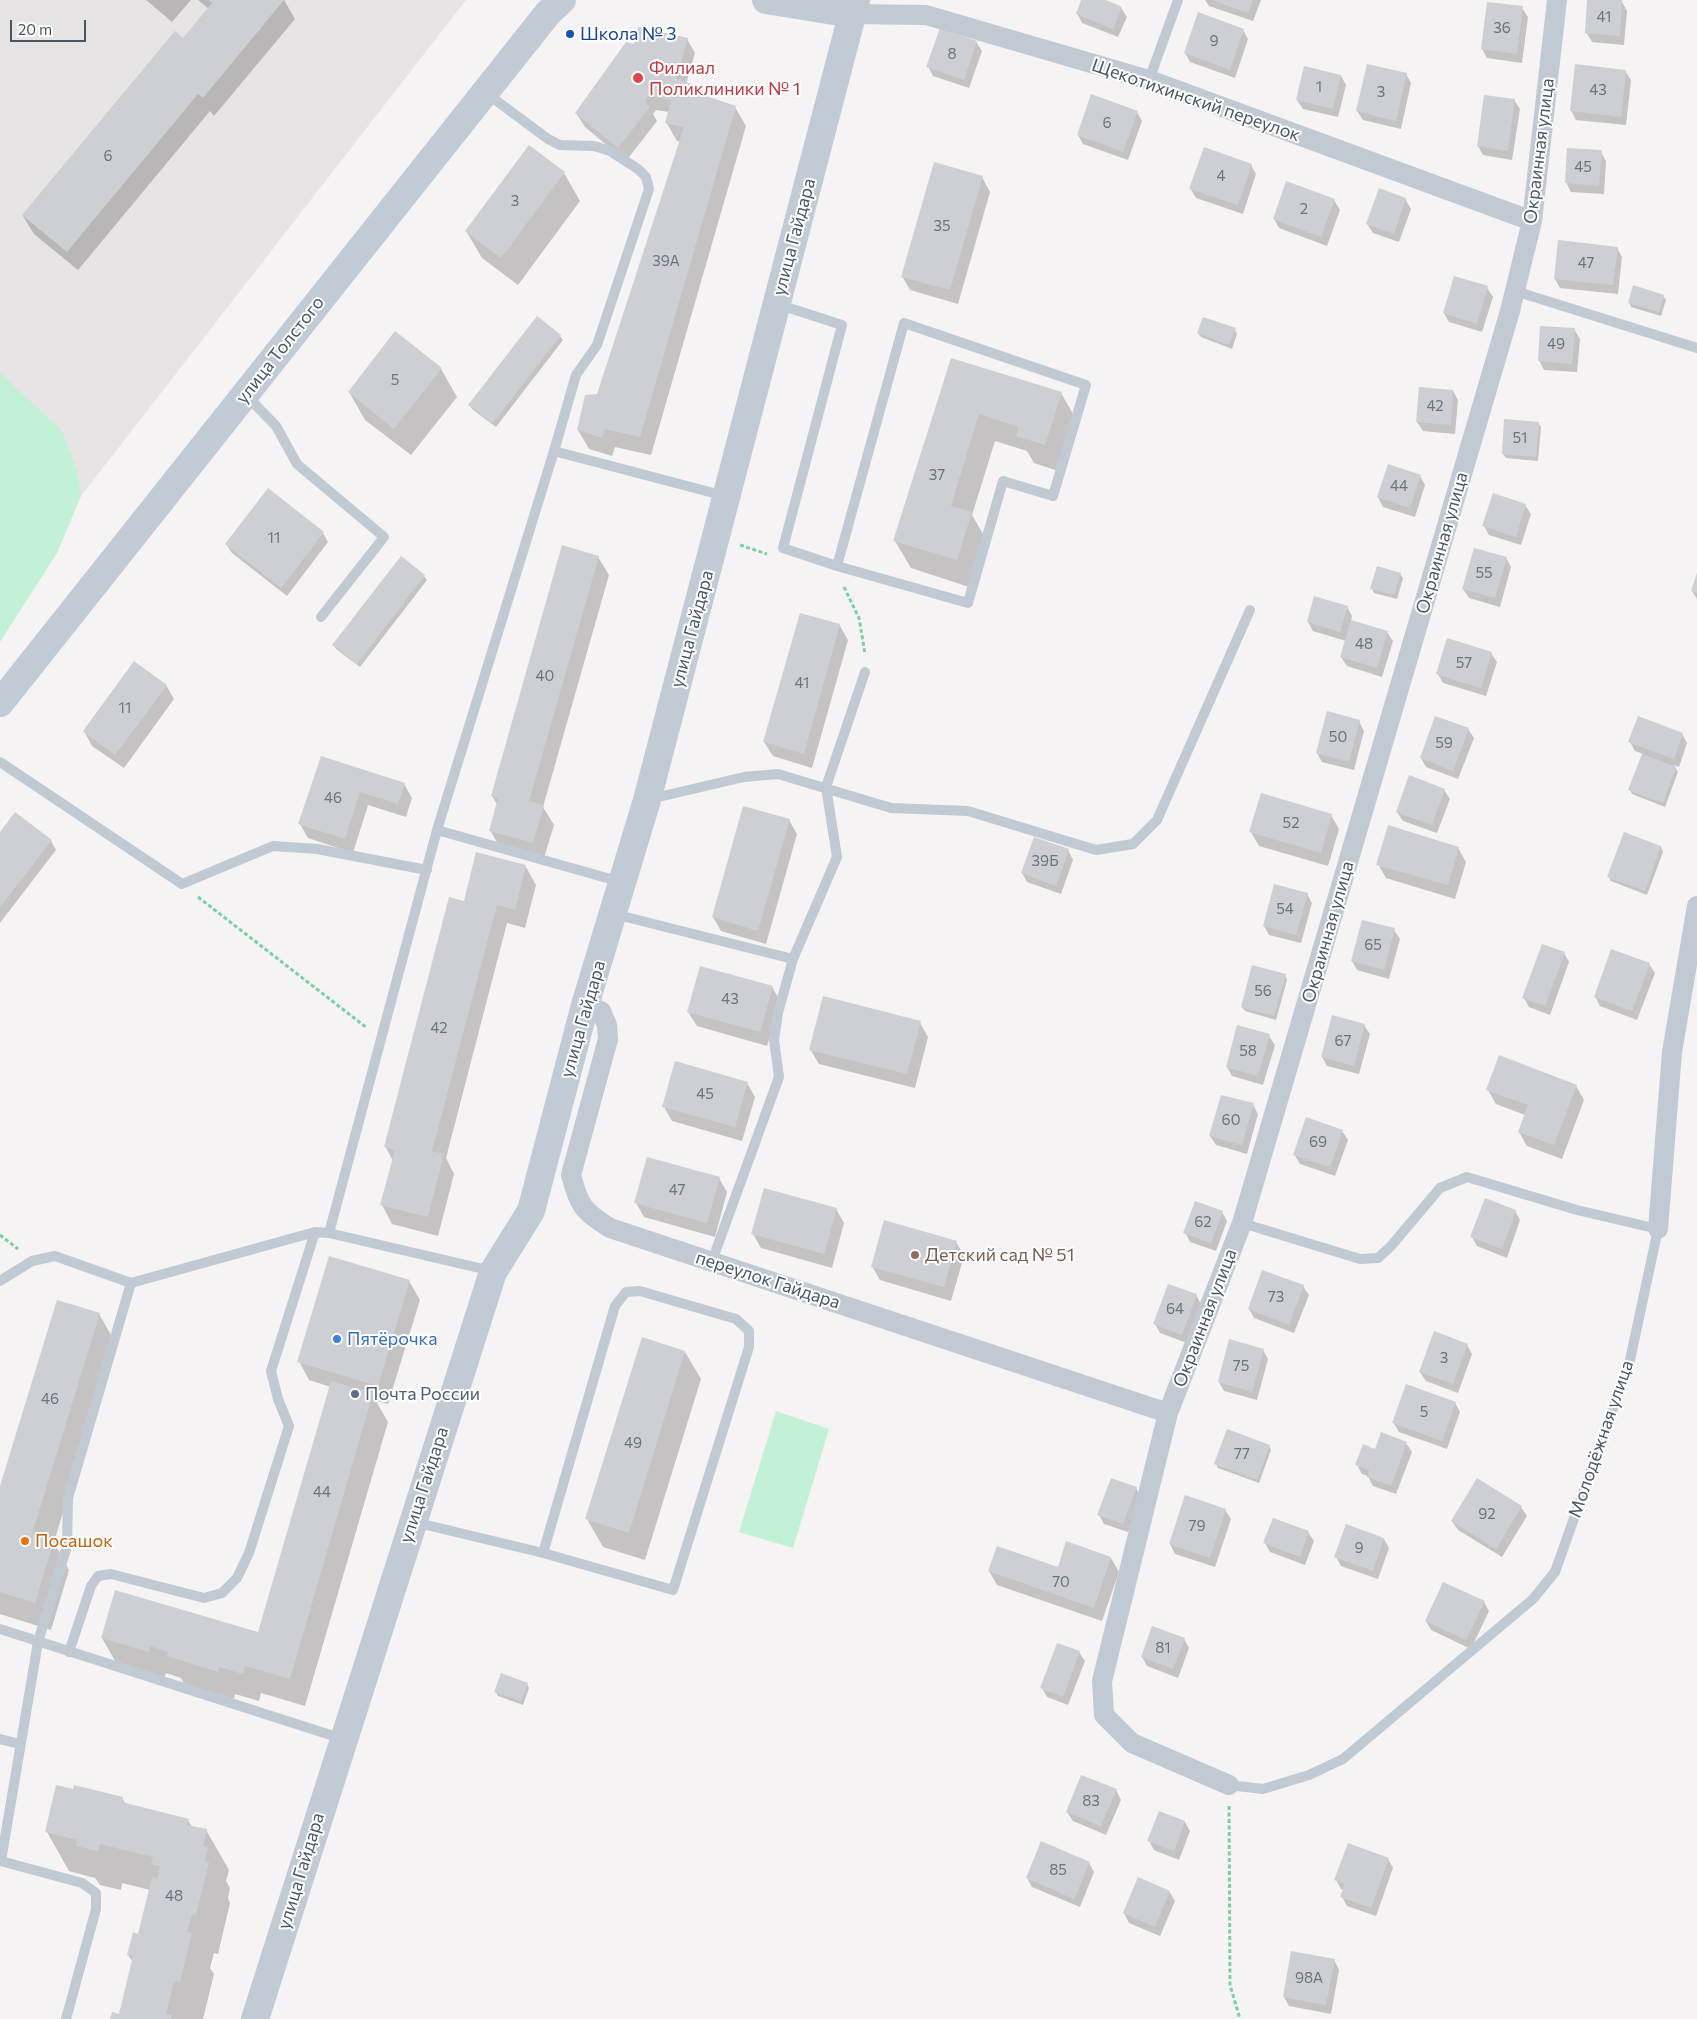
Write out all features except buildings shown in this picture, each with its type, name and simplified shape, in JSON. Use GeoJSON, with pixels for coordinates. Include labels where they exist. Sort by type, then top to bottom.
{"type":"FeatureCollection","features":[{"type":"Feature","properties":{"kind":"street","name":"улица Толстого"},"geometry":{"type":"LineString","coordinates":[[0,703],[548,13],[562,0]]}},
{"type":"Feature","properties":{"kind":"street"},"geometry":{"type":"LineString","coordinates":[[766,0],[854,7]]}},
{"type":"Feature","properties":{"kind":"street","name":"Окраинная улица"},"geometry":{"type":"LineString","coordinates":[[1229,1785],[1132,1743],[1104,1715],[1102,1681],[1168,1413],[1242,1223],[1515,292],[1532,222],[1557,0]]}},
{"type":"Feature","properties":{"kind":"street","name":"Щекотихинский переулок"},"geometry":{"type":"LineString","coordinates":[[854,7],[926,15],[1149,80],[1532,222]]}},
{"type":"Feature","properties":{"kind":"street","name":"улица Гайдара"},"geometry":{"type":"LineString","coordinates":[[254,2019],[493,1272],[531,1211],[585,1005],[647,800],[854,7]]}},
{"type":"Feature","properties":{"kind":"street","name":"Молодёжная улица"},"geometry":{"type":"LineString","coordinates":[[1658,1229],[1672,1052],[1697,906]]}},
{"type":"Feature","properties":{"kind":"street","name":"переулок Гайдара"},"geometry":{"type":"LineString","coordinates":[[585,1005],[600,1011],[607,1025],[608,1038],[571,1175],[577,1197],[588,1214],[610,1228],[1168,1413]]}},
{"type":"Feature","properties":{"kind":"lane"},"geometry":{"type":"LineString","coordinates":[[1149,80],[1178,0]]}},
{"type":"Feature","properties":{"kind":"lane"},"geometry":{"type":"LineString","coordinates":[[329,1233],[438,830],[576,375],[597,345],[649,189],[646,177],[638,169],[610,151],[594,146],[560,145],[548,139],[485,92]]}},
{"type":"Feature","properties":{"kind":"lane"},"geometry":{"type":"LineString","coordinates":[[1515,292],[1697,348]]}},
{"type":"Feature","properties":{"kind":"lane"},"geometry":{"type":"LineString","coordinates":[[776,304],[842,325],[783,548],[837,566],[968,603],[1003,481],[1053,496],[1086,385],[904,323],[837,566]]}},
{"type":"Feature","properties":{"kind":"lane"},"geometry":{"type":"LineString","coordinates":[[245,394],[276,426],[297,464],[384,537],[321,617]]}},
{"type":"Feature","properties":{"kind":"lane"},"geometry":{"type":"LineString","coordinates":[[554,451],[726,497]]}},
{"type":"Feature","properties":{"kind":"lane"},"geometry":{"type":"LineString","coordinates":[[647,800],[744,777],[778,774],[892,808],[968,811],[1096,850],[1133,844],[1157,820],[1250,610]]}},
{"type":"Feature","properties":{"kind":"lane"},"geometry":{"type":"LineString","coordinates":[[712,1261],[779,1077],[774,1040],[778,1013],[793,959],[837,857],[826,787],[866,672]]}},
{"type":"Feature","properties":{"kind":"lane"},"geometry":{"type":"LineString","coordinates":[[0,762],[182,884],[273,846],[317,849],[427,870]]}},
{"type":"Feature","properties":{"kind":"lane"},"geometry":{"type":"LineString","coordinates":[[438,830],[622,882]]}},
{"type":"Feature","properties":{"kind":"lane"},"geometry":{"type":"LineString","coordinates":[[613,914],[793,959]]}},
{"type":"Feature","properties":{"kind":"lane"},"geometry":{"type":"LineString","coordinates":[[1242,1223],[1360,1259],[1378,1258],[1391,1246],[1440,1188],[1466,1177],[1577,1210],[1658,1229]]}},
{"type":"Feature","properties":{"kind":"lane","name":"Молодёжная улица"},"geometry":{"type":"LineString","coordinates":[[1229,1785],[1262,1789],[1310,1775],[1343,1759],[1533,1599],[1556,1572],[1630,1360],[1658,1229]]}},
{"type":"Feature","properties":{"kind":"lane"},"geometry":{"type":"LineString","coordinates":[[0,1281],[32,1260],[55,1256],[131,1283],[314,1232],[329,1233],[493,1272]]}},
{"type":"Feature","properties":{"kind":"lane"},"geometry":{"type":"LineString","coordinates":[[69,1652],[91,1586],[98,1576],[111,1574],[204,1598],[222,1592],[237,1578],[249,1553],[289,1426],[278,1399],[271,1371],[314,1232]]}},
{"type":"Feature","properties":{"kind":"lane"},"geometry":{"type":"LineString","coordinates":[[66,2019],[96,1909],[96,1893],[82,1882],[0,1861],[38,1642],[67,1546],[68,1498],[131,1283]]}},
{"type":"Feature","properties":{"kind":"lane"},"geometry":{"type":"LineString","coordinates":[[413,1522],[543,1553],[673,1590],[749,1347],[749,1331],[736,1319],[640,1290],[626,1292],[615,1306],[543,1553]]}},
{"type":"Feature","properties":{"kind":"lane"},"geometry":{"type":"LineString","coordinates":[[0,1630],[343,1739]]}},
{"type":"Feature","properties":{"kind":"lane"},"geometry":{"type":"LineString","coordinates":[[0,1739],[20,1744]]}},
{"type":"Feature","properties":{"kind":"path"},"geometry":{"type":"LineString","coordinates":[[839,583],[844,588],[859,618],[865,645],[866,672]]}},
{"type":"Feature","properties":{"kind":"path"},"geometry":{"type":"LineString","coordinates":[[182,884],[381,1039]]}},
{"type":"Feature","properties":{"kind":"path"},"geometry":{"type":"LineString","coordinates":[[1229,1785],[1230,1985],[1240,2019]]}},
{"type":"Feature","properties":{"kind":"shaded area"},"geometry":{"type":"Polygon","coordinates":[[[0,0],[466,0],[81,496],[0,443],[0,0]]]}},
{"type":"Feature","properties":{"kind":"green space"},"geometry":{"type":"Polygon","coordinates":[[[0,373],[62,431],[78,473],[81,496],[57,553],[0,642],[0,373]]]}},
{"type":"Feature","properties":{"kind":"green space"},"geometry":{"type":"Polygon","coordinates":[[[776,1411],[829,1429],[793,1548],[739,1532],[776,1411]]]}},
{"type":"Feature","properties":{"kind":"place","name":"Школа № 3"},"geometry":{"type":"Point","coordinates":[570,34]}},
{"type":"Feature","properties":{"kind":"place","name":"Филиал Поликлиники № 1"},"geometry":{"type":"Point","coordinates":[638,78]}},
{"type":"Feature","properties":{"kind":"place","name":"Детский сад № 51"},"geometry":{"type":"Point","coordinates":[915,1255]}},
{"type":"Feature","properties":{"kind":"place","name":"Пятёрочка"},"geometry":{"type":"Point","coordinates":[337,1339]}},
{"type":"Feature","properties":{"kind":"place","name":"Почта России"},"geometry":{"type":"Point","coordinates":[355,1394]}},
{"type":"Feature","properties":{"kind":"place","name":"Посашок"},"geometry":{"type":"Point","coordinates":[25,1541]}}]}
